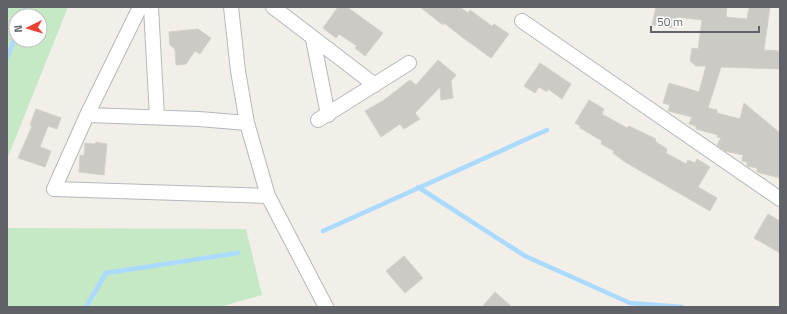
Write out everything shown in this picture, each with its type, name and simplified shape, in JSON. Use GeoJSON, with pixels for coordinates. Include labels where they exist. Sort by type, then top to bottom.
{"type":"FeatureCollection","features":[{"type":"Feature","properties":{"kind":"street"},"geometry":{"type":"LineString","coordinates":[[140,7],[87,115],[54,189],[268,196]]}},
{"type":"Feature","properties":{"kind":"street"},"geometry":{"type":"LineString","coordinates":[[151,7],[157,117]]}},
{"type":"Feature","properties":{"kind":"street"},"geometry":{"type":"LineString","coordinates":[[231,7],[238,71],[247,123],[268,196],[322,305]]}},
{"type":"Feature","properties":{"kind":"street"},"geometry":{"type":"LineString","coordinates":[[273,7],[313,39],[376,85]]}},
{"type":"Feature","properties":{"kind":"street"},"geometry":{"type":"LineString","coordinates":[[522,21],[780,199]]}},
{"type":"Feature","properties":{"kind":"street"},"geometry":{"type":"LineString","coordinates":[[313,39],[323,117],[410,63]]}},
{"type":"Feature","properties":{"kind":"street"},"geometry":{"type":"LineString","coordinates":[[87,115],[157,117],[247,123]]}},
{"type":"Feature","properties":{"kind":"green space"},"geometry":{"type":"Polygon","coordinates":[[[7,7],[68,7],[7,159],[7,7]]]}},
{"type":"Feature","properties":{"kind":"green space"},"geometry":{"type":"Polygon","coordinates":[[[7,228],[246,229],[262,295],[219,307],[7,307],[7,228]]]}},
{"type":"Feature","properties":{"kind":"building"},"geometry":{"type":"Polygon","coordinates":[[[338,7],[347,7],[383,33],[365,56],[355,48],[357,46],[339,34],[336,38],[323,28],[338,7]]]}},
{"type":"Feature","properties":{"kind":"building"},"geometry":{"type":"Polygon","coordinates":[[[420,7],[460,7],[468,13],[470,10],[492,26],[494,24],[509,34],[491,58],[444,23],[443,25],[420,7]]]}},
{"type":"Feature","properties":{"kind":"building"},"geometry":{"type":"Polygon","coordinates":[[[656,7],[727,7],[726,17],[747,19],[749,7],[770,7],[764,50],[780,51],[780,69],[721,67],[708,108],[717,110],[717,113],[740,119],[744,103],[780,133],[780,178],[757,172],[757,168],[747,166],[747,162],[742,161],[743,155],[725,151],[717,145],[721,138],[717,137],[718,135],[696,129],[696,126],[689,124],[692,117],[668,111],[670,105],[663,103],[669,83],[699,92],[706,66],[696,66],[690,61],[692,48],[698,49],[702,20],[677,17],[676,28],[652,25],[656,7]]]}},
{"type":"Feature","properties":{"kind":"building"},"geometry":{"type":"Polygon","coordinates":[[[198,29],[211,38],[200,54],[195,51],[186,64],[176,65],[175,49],[170,45],[169,32],[198,29]]]}},
{"type":"Feature","properties":{"kind":"building"},"geometry":{"type":"Polygon","coordinates":[[[438,60],[456,75],[451,81],[453,98],[441,100],[440,87],[415,113],[420,119],[404,129],[400,124],[381,137],[365,111],[384,100],[410,80],[416,85],[438,60]]]}},
{"type":"Feature","properties":{"kind":"building"},"geometry":{"type":"Polygon","coordinates":[[[540,63],[571,84],[562,99],[548,89],[547,92],[539,87],[535,93],[524,86],[540,63]]]}},
{"type":"Feature","properties":{"kind":"building"},"geometry":{"type":"Polygon","coordinates":[[[589,100],[604,109],[602,114],[627,128],[629,126],[656,139],[655,141],[667,149],[666,153],[686,164],[688,160],[695,163],[697,159],[710,167],[698,187],[717,198],[710,211],[625,162],[613,153],[614,151],[601,144],[602,141],[580,128],[580,126],[575,123],[589,100]]]}},
{"type":"Feature","properties":{"kind":"building"},"geometry":{"type":"Polygon","coordinates":[[[36,109],[61,118],[57,129],[48,126],[40,147],[51,151],[45,167],[18,158],[32,126],[30,125],[36,109]]]}},
{"type":"Feature","properties":{"kind":"building"},"geometry":{"type":"Polygon","coordinates":[[[96,142],[107,144],[104,175],[79,172],[80,155],[84,156],[85,143],[95,144],[96,142]]]}},
{"type":"Feature","properties":{"kind":"building"},"geometry":{"type":"Polygon","coordinates":[[[768,214],[780,221],[780,253],[754,238],[768,214]]]}},
{"type":"Feature","properties":{"kind":"building"},"geometry":{"type":"Polygon","coordinates":[[[404,256],[423,278],[405,293],[386,271],[404,256]]]}},
{"type":"Feature","properties":{"kind":"building"},"geometry":{"type":"Polygon","coordinates":[[[495,292],[512,307],[482,307],[495,292]]]}},
{"type":"Feature","properties":{"kind":"waterway"},"geometry":{"type":"LineString","coordinates":[[7,58],[11,48]]}},
{"type":"Feature","properties":{"kind":"waterway"},"geometry":{"type":"LineString","coordinates":[[323,231],[547,130]]}},
{"type":"Feature","properties":{"kind":"waterway"},"geometry":{"type":"LineString","coordinates":[[418,187],[525,256],[630,303],[682,307]]}},
{"type":"Feature","properties":{"kind":"waterway"},"geometry":{"type":"LineString","coordinates":[[86,307],[106,273],[238,253]]}}]}
